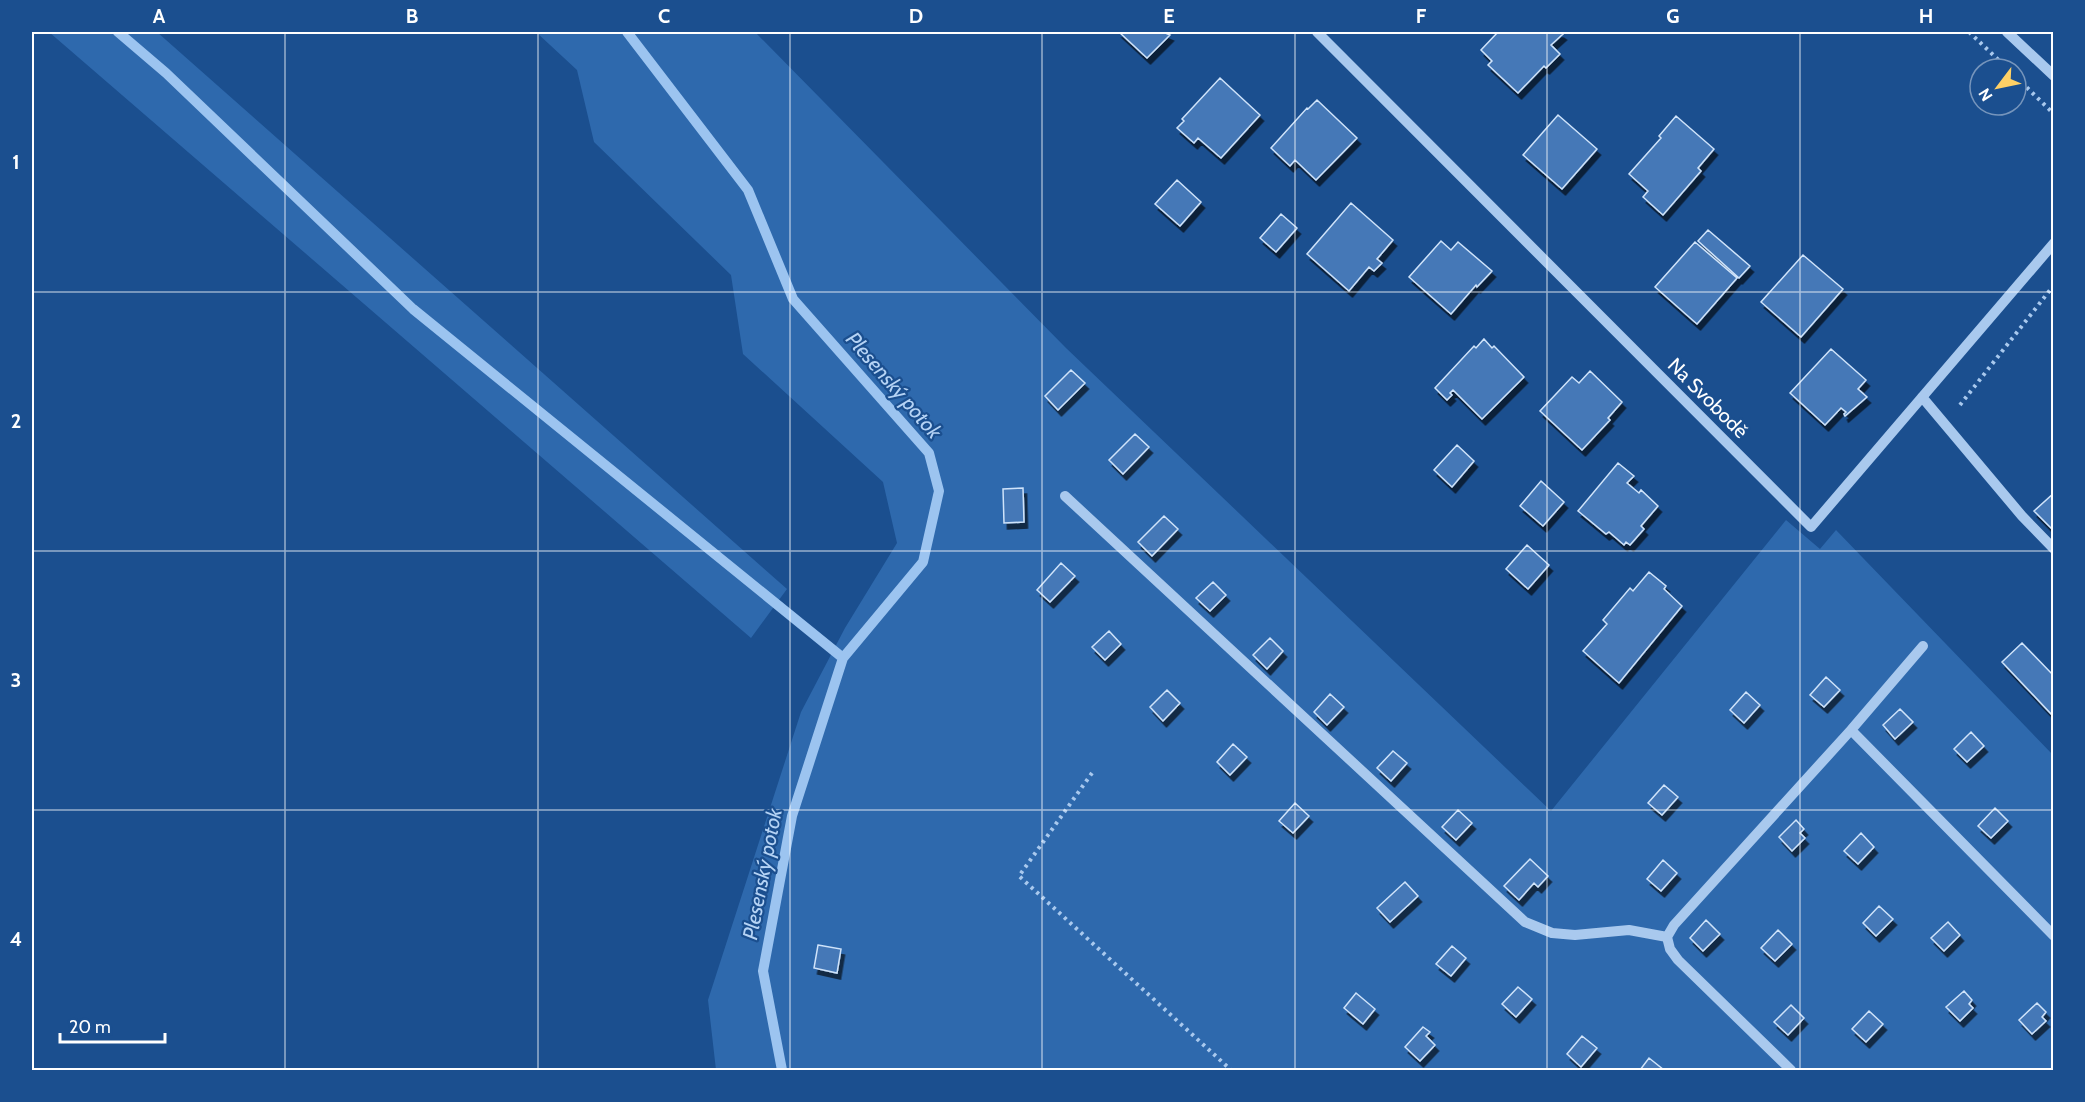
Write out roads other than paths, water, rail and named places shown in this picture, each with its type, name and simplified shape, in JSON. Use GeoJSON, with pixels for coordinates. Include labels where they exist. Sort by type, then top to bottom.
{"type":"FeatureCollection","features":[{"type":"Feature","properties":{"kind":"street","name":"Na Svobodě"},"geometry":{"type":"LineString","coordinates":[[1317,32],[1811,526],[2054,243]]}},
{"type":"Feature","properties":{"kind":"street"},"geometry":{"type":"LineString","coordinates":[[2007,32],[2054,76]]}},
{"type":"Feature","properties":{"kind":"street"},"geometry":{"type":"LineString","coordinates":[[1922,397],[2022,516],[2054,549]]}},
{"type":"Feature","properties":{"kind":"street"},"geometry":{"type":"LineString","coordinates":[[1065,496],[1525,922],[1552,933],[1575,934],[1629,930],[1667,937]]}},
{"type":"Feature","properties":{"kind":"street"},"geometry":{"type":"LineString","coordinates":[[1791,1071],[1678,960],[1670,949],[1667,937],[1674,925],[1851,730],[1923,646]]}},
{"type":"Feature","properties":{"kind":"street"},"geometry":{"type":"LineString","coordinates":[[1851,730],[2054,936]]}},
{"type":"Feature","properties":{"kind":"waterway"},"geometry":{"type":"LineString","coordinates":[[118,32],[166,73],[413,309],[843,658]]}},
{"type":"Feature","properties":{"kind":"waterway","name":"Plesenský potok"},"geometry":{"type":"LineString","coordinates":[[627,32],[748,190],[793,299],[929,453],[939,491],[923,562],[843,658],[792,816],[763,971],[782,1070]]}}]}
